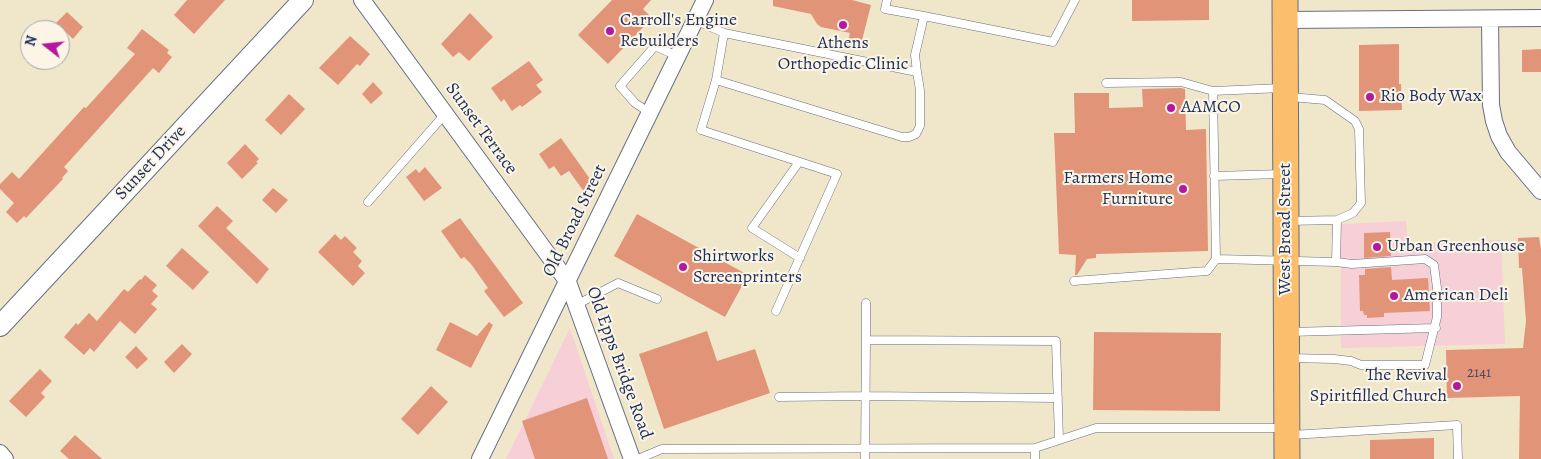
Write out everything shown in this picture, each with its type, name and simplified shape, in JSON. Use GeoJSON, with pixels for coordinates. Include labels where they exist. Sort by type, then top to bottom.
{"type":"FeatureCollection","features":[{"type":"Feature","properties":{"kind":"main road","name":"West Broad Street"},"geometry":{"type":"LineString","coordinates":[[1285,10],[1287,441]]}},
{"type":"Feature","properties":{"kind":"street","name":"Sunset Drive"},"geometry":{"type":"LineString","coordinates":[[0,326],[303,0]]}},
{"type":"Feature","properties":{"kind":"street","name":"Sunset Terrace"},"geometry":{"type":"LineString","coordinates":[[362,0],[568,282]]}},
{"type":"Feature","properties":{"kind":"street","name":"Old Broad Street"},"geometry":{"type":"LineString","coordinates":[[480,459],[705,0]]}},
{"type":"Feature","properties":{"kind":"street"},"geometry":{"type":"LineString","coordinates":[[1285,10],[1490,19],[1541,18]]}},
{"type":"Feature","properties":{"kind":"street"},"geometry":{"type":"LineString","coordinates":[[1490,19],[1491,105],[1494,121],[1499,136],[1508,152],[1541,191]]}},
{"type":"Feature","properties":{"kind":"street","name":"Old Epps Bridge Road"},"geometry":{"type":"LineString","coordinates":[[568,282],[632,459]]}},
{"type":"Feature","properties":{"kind":"street"},"geometry":{"type":"LineString","coordinates":[[0,453],[5,459]]}},
{"type":"Feature","properties":{"kind":"lane"},"geometry":{"type":"LineString","coordinates":[[887,0],[885,9],[1053,42],[1075,0]]}},
{"type":"Feature","properties":{"kind":"lane"},"geometry":{"type":"LineString","coordinates":[[716,80],[902,137],[909,137],[916,134],[920,126],[920,90],[915,55],[924,16]]}},
{"type":"Feature","properties":{"kind":"lane"},"geometry":{"type":"LineString","coordinates":[[695,20],[724,33],[917,72]]}},
{"type":"Feature","properties":{"kind":"lane"},"geometry":{"type":"LineString","coordinates":[[724,33],[716,80],[700,130],[837,174],[776,311]]}},
{"type":"Feature","properties":{"kind":"lane"},"geometry":{"type":"LineString","coordinates":[[650,113],[635,103],[620,86],[655,46],[677,56]]}},
{"type":"Feature","properties":{"kind":"lane"},"geometry":{"type":"LineString","coordinates":[[1106,83],[1181,82],[1213,91],[1286,92],[1324,100],[1355,121],[1359,129],[1361,203],[1352,213],[1338,220],[1286,221]]}},
{"type":"Feature","properties":{"kind":"lane"},"geometry":{"type":"LineString","coordinates":[[1074,281],[1208,271],[1216,260],[1213,91]]}},
{"type":"Feature","properties":{"kind":"lane"},"geometry":{"type":"LineString","coordinates":[[368,202],[445,114]]}},
{"type":"Feature","properties":{"kind":"lane"},"geometry":{"type":"LineString","coordinates":[[799,162],[752,228],[800,258]]}},
{"type":"Feature","properties":{"kind":"lane"},"geometry":{"type":"LineString","coordinates":[[1214,176],[1285,174]]}},
{"type":"Feature","properties":{"kind":"lane"},"geometry":{"type":"LineString","coordinates":[[1336,262],[1338,220]]}},
{"type":"Feature","properties":{"kind":"lane"},"geometry":{"type":"LineString","coordinates":[[1216,260],[1336,262],[1352,264],[1424,259],[1434,265],[1438,317],[1426,365],[1362,364],[1334,359],[1287,358]]}},
{"type":"Feature","properties":{"kind":"lane"},"geometry":{"type":"LineString","coordinates":[[576,305],[618,283],[656,299]]}},
{"type":"Feature","properties":{"kind":"lane"},"geometry":{"type":"LineString","coordinates":[[865,459],[866,303]]}},
{"type":"Feature","properties":{"kind":"lane"},"geometry":{"type":"LineString","coordinates":[[1287,332],[1436,328]]}},
{"type":"Feature","properties":{"kind":"lane"},"geometry":{"type":"LineString","coordinates":[[866,340],[1056,341],[1059,440]]}},
{"type":"Feature","properties":{"kind":"lane"},"geometry":{"type":"LineString","coordinates":[[779,398],[865,396],[1058,398]]}},
{"type":"Feature","properties":{"kind":"lane"},"geometry":{"type":"LineString","coordinates":[[638,459],[662,449],[1035,448],[1096,428],[1287,441],[1457,425],[1458,459]]}},
{"type":"Feature","properties":{"kind":"lane"},"geometry":{"type":"LineString","coordinates":[[1035,448],[1035,459]]}},
{"type":"Feature","properties":{"kind":"shaded area"},"geometry":{"type":"Polygon","coordinates":[[[1406,221],[1408,243],[1501,240],[1505,344],[1341,348],[1341,224],[1406,221]]]}},
{"type":"Feature","properties":{"kind":"shaded area"},"geometry":{"type":"Polygon","coordinates":[[[570,328],[614,459],[506,459],[570,328]]]}},
{"type":"Feature","properties":{"kind":"building"},"geometry":{"type":"Polygon","coordinates":[[[187,0],[225,0],[194,34],[174,15],[187,0]]]}},
{"type":"Feature","properties":{"kind":"building","name":"Carroll's Engine Rebuilders"},"geometry":{"type":"Polygon","coordinates":[[[612,0],[651,0],[643,9],[652,18],[608,64],[578,35],[612,0]]]}},
{"type":"Feature","properties":{"kind":"building","name":"Athens Orthopedic Clinic"},"geometry":{"type":"Polygon","coordinates":[[[773,0],[852,0],[871,5],[860,48],[847,46],[850,33],[821,27],[811,14],[773,6],[773,0]]]}},
{"type":"Feature","properties":{"kind":"building"},"geometry":{"type":"Polygon","coordinates":[[[1132,0],[1209,0],[1209,20],[1132,21],[1132,0]]]}},
{"type":"Feature","properties":{"kind":"building"},"geometry":{"type":"Polygon","coordinates":[[[67,12],[83,27],[73,39],[70,36],[70,20],[59,20],[67,12]]]}},
{"type":"Feature","properties":{"kind":"building"},"geometry":{"type":"Polygon","coordinates":[[[470,13],[493,37],[469,61],[459,52],[453,57],[441,44],[470,13]]]}},
{"type":"Feature","properties":{"kind":"building"},"geometry":{"type":"Polygon","coordinates":[[[142,29],[169,50],[167,53],[172,57],[159,73],[153,68],[64,167],[68,171],[63,179],[26,218],[24,216],[17,223],[6,212],[14,203],[0,189],[0,184],[12,172],[19,179],[84,107],[86,108],[135,54],[127,48],[142,29]]]}},
{"type":"Feature","properties":{"kind":"building"},"geometry":{"type":"Polygon","coordinates":[[[350,36],[370,54],[360,66],[357,64],[338,85],[319,68],[350,36]]]}},
{"type":"Feature","properties":{"kind":"building"},"geometry":{"type":"Polygon","coordinates":[[[1399,44],[1399,84],[1401,84],[1402,110],[1359,111],[1359,45],[1399,44]]]}},
{"type":"Feature","properties":{"kind":"building"},"geometry":{"type":"Polygon","coordinates":[[[1541,49],[1541,72],[1522,72],[1522,50],[1541,49]]]}},
{"type":"Feature","properties":{"kind":"building"},"geometry":{"type":"Polygon","coordinates":[[[529,61],[543,80],[536,85],[542,92],[522,107],[520,105],[512,111],[504,99],[501,102],[491,88],[529,61]]]}},
{"type":"Feature","properties":{"kind":"building"},"geometry":{"type":"Polygon","coordinates":[[[373,82],[383,93],[371,104],[362,94],[373,82]]]}},
{"type":"Feature","properties":{"kind":"building"},"geometry":{"type":"Polygon","coordinates":[[[1142,89],[1185,89],[1186,130],[1206,129],[1208,251],[1096,254],[1096,258],[1087,259],[1077,275],[1075,275],[1076,255],[1059,254],[1054,133],[1075,133],[1074,93],[1109,93],[1109,108],[1143,107],[1142,89]]]}},
{"type":"Feature","properties":{"kind":"building"},"geometry":{"type":"Polygon","coordinates":[[[289,94],[305,109],[281,135],[265,120],[289,94]]]}},
{"type":"Feature","properties":{"kind":"building"},"geometry":{"type":"Polygon","coordinates":[[[561,138],[595,186],[585,193],[569,171],[561,176],[554,166],[549,169],[539,154],[561,138]]]}},
{"type":"Feature","properties":{"kind":"building"},"geometry":{"type":"Polygon","coordinates":[[[245,144],[259,159],[256,162],[258,163],[242,179],[227,163],[245,144]]]}},
{"type":"Feature","properties":{"kind":"building"},"geometry":{"type":"Polygon","coordinates":[[[425,167],[442,188],[424,201],[406,177],[416,169],[419,173],[425,167]]]}},
{"type":"Feature","properties":{"kind":"building"},"geometry":{"type":"Polygon","coordinates":[[[273,188],[288,200],[276,213],[262,200],[273,188]]]}},
{"type":"Feature","properties":{"kind":"building"},"geometry":{"type":"Polygon","coordinates":[[[217,206],[233,221],[226,228],[269,269],[257,284],[198,226],[217,206]]]}},
{"type":"Feature","properties":{"kind":"building","name":"Shirtworks Screenprinters"},"geometry":{"type":"Polygon","coordinates":[[[637,214],[748,275],[725,317],[614,256],[637,214]]]}},
{"type":"Feature","properties":{"kind":"building"},"geometry":{"type":"Polygon","coordinates":[[[460,218],[523,303],[504,317],[484,291],[488,288],[471,264],[464,257],[461,259],[441,231],[460,218]]]}},
{"type":"Feature","properties":{"kind":"building","name":"Urban Greenhouse"},"geometry":{"type":"Polygon","coordinates":[[[1390,232],[1391,256],[1364,258],[1364,233],[1390,232]]]}},
{"type":"Feature","properties":{"kind":"building"},"geometry":{"type":"Polygon","coordinates":[[[335,234],[341,240],[345,236],[357,248],[353,252],[362,261],[358,266],[365,273],[353,286],[318,252],[335,234]]]}},
{"type":"Feature","properties":{"kind":"building"},"geometry":{"type":"Polygon","coordinates":[[[1539,237],[1541,249],[1541,459],[1519,459],[1520,396],[1447,398],[1446,350],[1523,348],[1526,321],[1522,268],[1519,268],[1518,238],[1539,237]]]}},
{"type":"Feature","properties":{"kind":"building"},"geometry":{"type":"Polygon","coordinates":[[[182,248],[209,272],[193,290],[166,266],[182,248]]]}},
{"type":"Feature","properties":{"kind":"building","name":"American Deli"},"geometry":{"type":"Polygon","coordinates":[[[1391,267],[1392,280],[1428,278],[1430,311],[1384,313],[1384,317],[1367,318],[1363,311],[1360,311],[1359,275],[1365,275],[1365,269],[1391,267]]]}},
{"type":"Feature","properties":{"kind":"building"},"geometry":{"type":"Polygon","coordinates":[[[145,275],[157,285],[152,291],[158,296],[151,304],[157,309],[135,334],[120,321],[94,352],[90,348],[84,355],[64,337],[76,323],[78,325],[89,313],[97,321],[124,289],[128,292],[145,275]]]}},
{"type":"Feature","properties":{"kind":"building"},"geometry":{"type":"Polygon","coordinates":[[[450,322],[477,336],[489,322],[493,325],[471,368],[436,350],[450,322]]]}},
{"type":"Feature","properties":{"kind":"building"},"geometry":{"type":"Polygon","coordinates":[[[707,331],[717,361],[755,349],[770,393],[664,429],[639,354],[707,331]]]}},
{"type":"Feature","properties":{"kind":"building"},"geometry":{"type":"Polygon","coordinates":[[[1094,332],[1221,333],[1220,411],[1093,410],[1094,332]]]}},
{"type":"Feature","properties":{"kind":"building"},"geometry":{"type":"Polygon","coordinates":[[[182,344],[192,354],[174,373],[164,362],[182,344]]]}},
{"type":"Feature","properties":{"kind":"building"},"geometry":{"type":"Polygon","coordinates":[[[136,346],[148,359],[137,369],[125,357],[136,346]]]}},
{"type":"Feature","properties":{"kind":"building"},"geometry":{"type":"Polygon","coordinates":[[[40,369],[52,381],[41,393],[45,397],[26,417],[9,401],[40,369]]]}},
{"type":"Feature","properties":{"kind":"building"},"geometry":{"type":"Polygon","coordinates":[[[431,386],[448,402],[418,435],[401,419],[431,386]]]}},
{"type":"Feature","properties":{"kind":"building"},"geometry":{"type":"Polygon","coordinates":[[[587,398],[608,459],[535,459],[522,421],[587,398]]]}},
{"type":"Feature","properties":{"kind":"building"},"geometry":{"type":"Polygon","coordinates":[[[75,435],[102,459],[69,459],[60,451],[75,435]]]}},
{"type":"Feature","properties":{"kind":"building"},"geometry":{"type":"Polygon","coordinates":[[[1434,438],[1434,459],[1370,459],[1370,440],[1434,438]]]}},
{"type":"Feature","properties":{"kind":"place","name":"Athens Orthopedic Clinic"},"geometry":{"type":"Point","coordinates":[843,25]}},
{"type":"Feature","properties":{"kind":"place","name":"Carroll's Engine Rebuilders"},"geometry":{"type":"Point","coordinates":[610,31]}},
{"type":"Feature","properties":{"kind":"place","name":"Rio Body Wax"},"geometry":{"type":"Point","coordinates":[1370,97]}},
{"type":"Feature","properties":{"kind":"place","name":"AAMCO"},"geometry":{"type":"Point","coordinates":[1171,108]}},
{"type":"Feature","properties":{"kind":"place","name":"Farmers Home Furniture"},"geometry":{"type":"Point","coordinates":[1183,189]}},
{"type":"Feature","properties":{"kind":"place","name":"Urban Greenhouse"},"geometry":{"type":"Point","coordinates":[1377,247]}},
{"type":"Feature","properties":{"kind":"place","name":"Shirtworks Screenprinters"},"geometry":{"type":"Point","coordinates":[683,267]}},
{"type":"Feature","properties":{"kind":"place","name":"American Deli"},"geometry":{"type":"Point","coordinates":[1394,296]}},
{"type":"Feature","properties":{"kind":"place","name":"The Revival Spiritfilled Church"},"geometry":{"type":"Point","coordinates":[1457,386]}}]}
